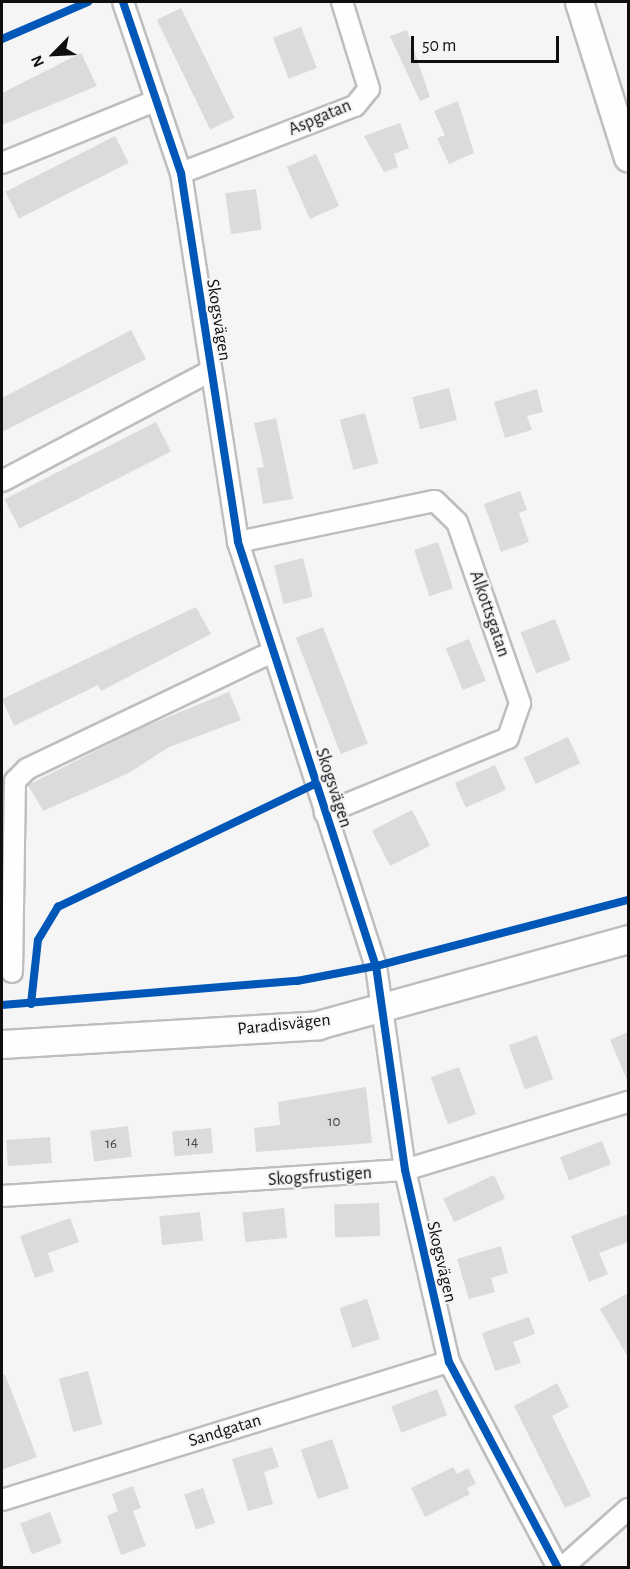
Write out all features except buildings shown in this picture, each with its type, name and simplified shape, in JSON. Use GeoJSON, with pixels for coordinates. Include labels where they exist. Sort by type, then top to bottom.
{"type":"FeatureCollection","features":[{"type":"Feature","properties":{"kind":"street","name":"Skogsvägen"},"geometry":{"type":"LineString","coordinates":[[123,2],[181,173],[238,542],[325,813],[384,1009],[405,1170],[449,1362],[560,1568]]}},
{"type":"Feature","properties":{"kind":"street","name":"Aspgatan"},"geometry":{"type":"LineString","coordinates":[[181,173],[355,106],[369,90],[342,2]]}},
{"type":"Feature","properties":{"kind":"street"},"geometry":{"type":"LineString","coordinates":[[579,2],[628,157]]}},
{"type":"Feature","properties":{"kind":"street"},"geometry":{"type":"LineString","coordinates":[[2,163],[157,100]]}},
{"type":"Feature","properties":{"kind":"street","name":"Skogsvägen"},"geometry":{"type":"LineString","coordinates":[[2,480],[211,371]]}},
{"type":"Feature","properties":{"kind":"street","name":"Alkottsgatan"},"geometry":{"type":"LineString","coordinates":[[238,542],[435,501],[457,522],[520,703],[508,738],[325,813]]}},
{"type":"Feature","properties":{"kind":"street"},"geometry":{"type":"LineString","coordinates":[[12,972],[15,781],[27,769],[272,652]]}},
{"type":"Feature","properties":{"kind":"street","name":"Paradisvägen"},"geometry":{"type":"LineString","coordinates":[[2,1044],[318,1025],[384,1009],[628,939]]}},
{"type":"Feature","properties":{"kind":"street","name":"Skogsfrustigen"},"geometry":{"type":"LineString","coordinates":[[2,1196],[405,1170],[628,1102]]}},
{"type":"Feature","properties":{"kind":"street","name":"Sandgatan"},"geometry":{"type":"LineString","coordinates":[[2,1500],[449,1362]]}},
{"type":"Feature","properties":{"kind":"street"},"geometry":{"type":"LineString","coordinates":[[560,1568],[628,1509]]}},
{"type":"Feature","properties":{"kind":"cycle path"},"geometry":{"type":"LineString","coordinates":[[2,39],[88,2]]}},
{"type":"Feature","properties":{"kind":"cycle path"},"geometry":{"type":"LineString","coordinates":[[123,2],[181,173],[238,542],[376,966],[405,1170],[449,1362],[558,1568]]}},
{"type":"Feature","properties":{"kind":"cycle path"},"geometry":{"type":"LineString","coordinates":[[31,1004],[38,940],[58,907],[315,784]]}},
{"type":"Feature","properties":{"kind":"cycle path"},"geometry":{"type":"LineString","coordinates":[[2,1005],[297,981],[376,966],[628,900]]}}]}
